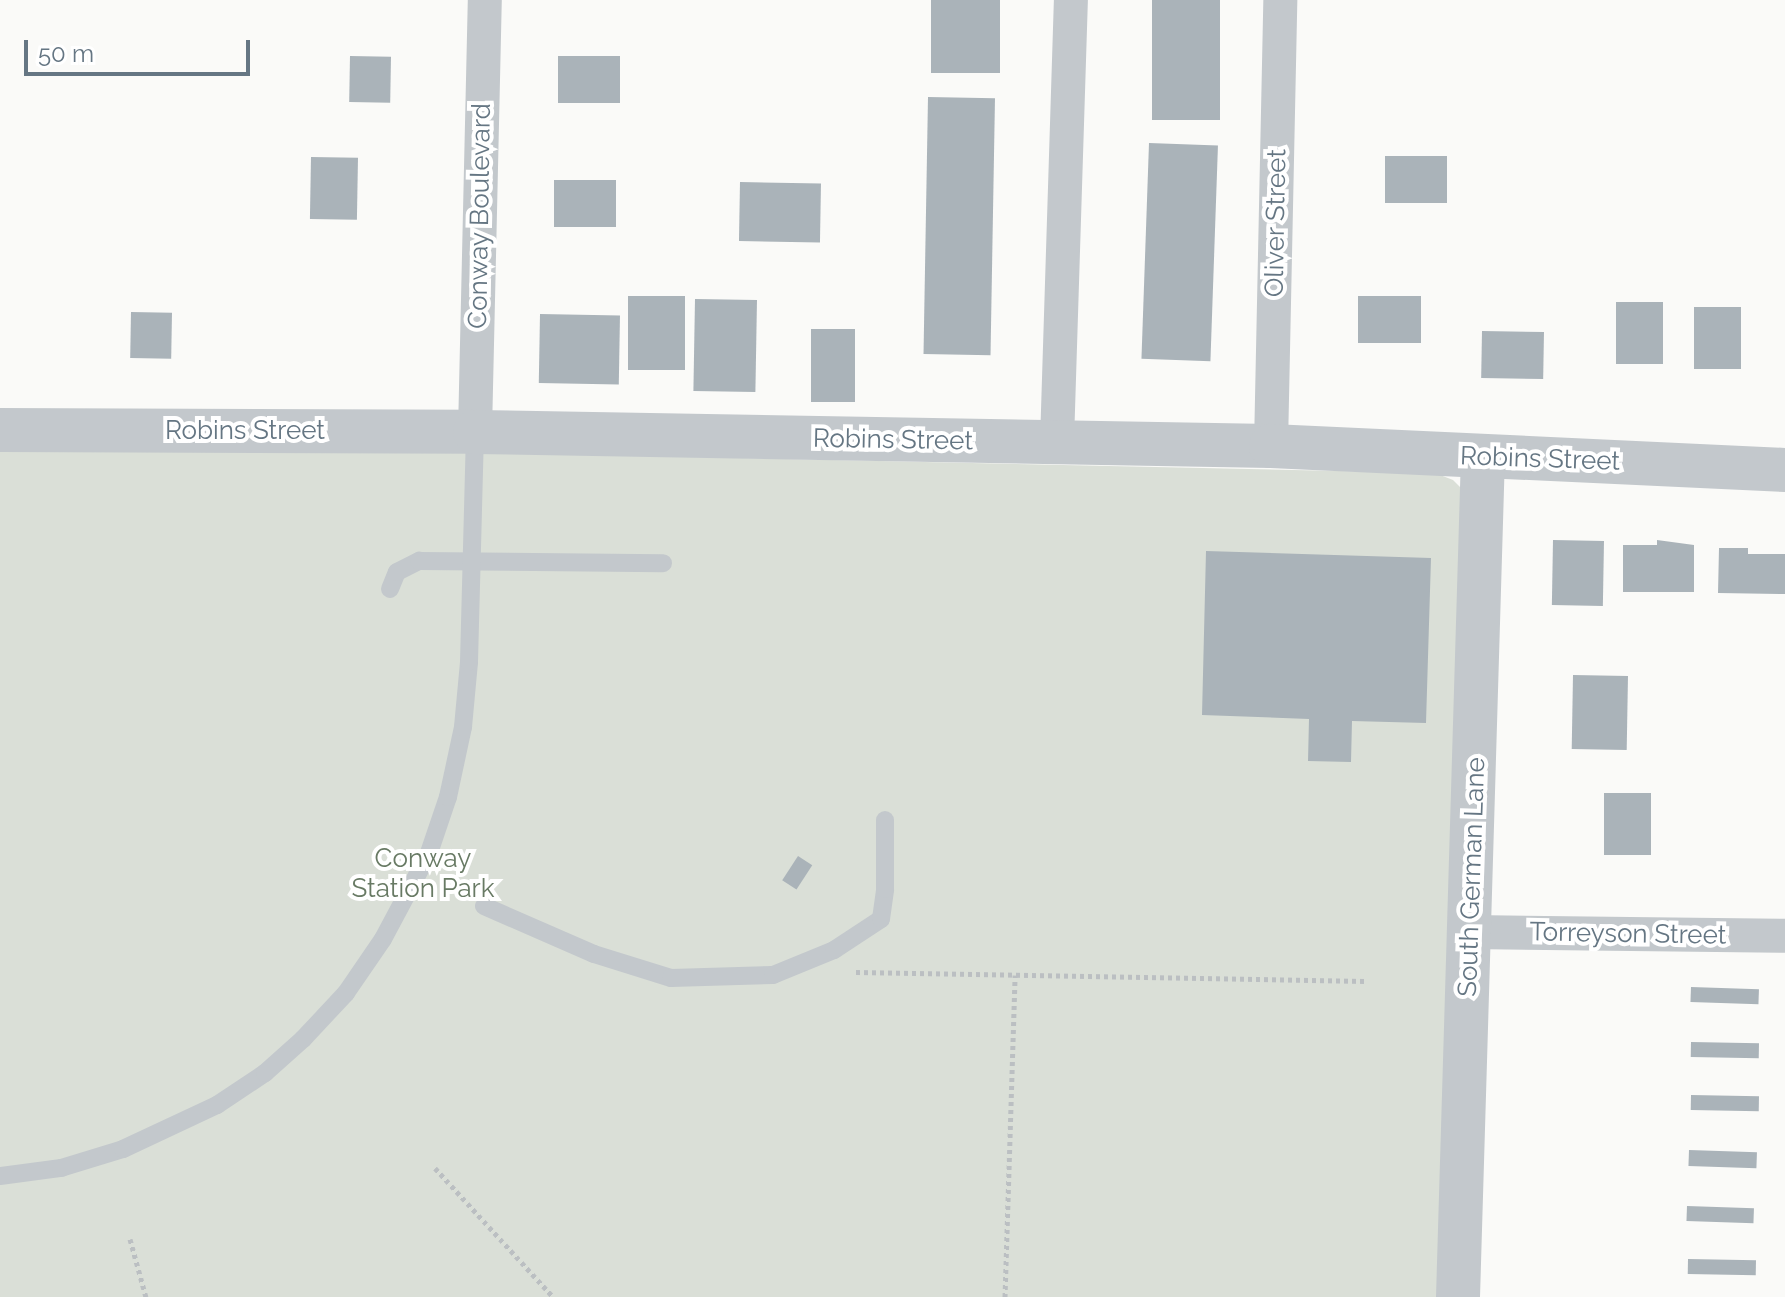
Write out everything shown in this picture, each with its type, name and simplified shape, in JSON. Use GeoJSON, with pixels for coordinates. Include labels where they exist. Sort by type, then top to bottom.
{"type":"FeatureCollection","features":[{"type":"Feature","properties":{"kind":"street","name":"Conway Boulevard"},"geometry":{"type":"LineString","coordinates":[[475,432],[485,0]]}},
{"type":"Feature","properties":{"kind":"street"},"geometry":{"type":"LineString","coordinates":[[1057,442],[1071,0]]}},
{"type":"Feature","properties":{"kind":"street","name":"Oliver Street"},"geometry":{"type":"LineString","coordinates":[[1271,446],[1280,0]]}},
{"type":"Feature","properties":{"kind":"street","name":"Robins Street"},"geometry":{"type":"LineString","coordinates":[[0,430],[475,432],[1271,446],[1785,470]]}},
{"type":"Feature","properties":{"kind":"street","name":"South German Lane"},"geometry":{"type":"LineString","coordinates":[[1458,1297],[1483,457]]}},
{"type":"Feature","properties":{"kind":"street","name":"Torreyson Street"},"geometry":{"type":"LineString","coordinates":[[1471,932],[1785,936]]}},
{"type":"Feature","properties":{"kind":"lane"},"geometry":{"type":"LineString","coordinates":[[0,1176],[61,1168],[101,1156],[202,1113],[280,1062],[346,993],[383,939],[423,867],[448,797],[467,693],[475,432]]}},
{"type":"Feature","properties":{"kind":"lane"},"geometry":{"type":"LineString","coordinates":[[390,589],[397,572],[419,561],[663,563]]}},
{"type":"Feature","properties":{"kind":"lane"},"geometry":{"type":"LineString","coordinates":[[484,906],[594,954],[671,978],[773,975],[834,950],[881,919],[885,889],[885,820]]}},
{"type":"Feature","properties":{"kind":"path"},"geometry":{"type":"LineString","coordinates":[[856,972],[1365,981]]}},
{"type":"Feature","properties":{"kind":"path"},"geometry":{"type":"LineString","coordinates":[[1005,1297],[1015,975]]}},
{"type":"Feature","properties":{"kind":"path"},"geometry":{"type":"LineString","coordinates":[[435,1168],[553,1297]]}},
{"type":"Feature","properties":{"kind":"path"},"geometry":{"type":"LineString","coordinates":[[130,1239],[146,1297]]}},
{"type":"Feature","properties":{"kind":"green space","name":"Conway Station Park"},"geometry":{"type":"Polygon","coordinates":[[[0,442],[1435,473],[1453,480],[1462,489],[1445,1297],[0,1297],[0,442]]]}},
{"type":"Feature","properties":{"kind":"building"},"geometry":{"type":"Polygon","coordinates":[[[931,0],[1000,0],[1000,73],[931,73],[931,0]]]}},
{"type":"Feature","properties":{"kind":"building"},"geometry":{"type":"Polygon","coordinates":[[[1152,0],[1220,0],[1220,120],[1152,120],[1152,0]]]}},
{"type":"Feature","properties":{"kind":"building"},"geometry":{"type":"Polygon","coordinates":[[[350,56],[391,57],[390,103],[349,102],[350,56]]]}},
{"type":"Feature","properties":{"kind":"building"},"geometry":{"type":"Polygon","coordinates":[[[558,56],[620,56],[620,103],[558,103],[558,56]]]}},
{"type":"Feature","properties":{"kind":"building"},"geometry":{"type":"Polygon","coordinates":[[[928,97],[995,98],[991,355],[924,354],[928,97]]]}},
{"type":"Feature","properties":{"kind":"building"},"geometry":{"type":"Polygon","coordinates":[[[1149,143],[1218,145],[1210,361],[1141,359],[1149,143]]]}},
{"type":"Feature","properties":{"kind":"building"},"geometry":{"type":"Polygon","coordinates":[[[1385,156],[1447,156],[1447,203],[1385,203],[1385,156]]]}},
{"type":"Feature","properties":{"kind":"building"},"geometry":{"type":"Polygon","coordinates":[[[311,157],[358,158],[357,220],[310,219],[311,157]]]}},
{"type":"Feature","properties":{"kind":"building"},"geometry":{"type":"Polygon","coordinates":[[[554,180],[616,180],[616,227],[554,227],[554,180]]]}},
{"type":"Feature","properties":{"kind":"building"},"geometry":{"type":"Polygon","coordinates":[[[740,182],[821,183],[820,242],[739,241],[740,182]]]}},
{"type":"Feature","properties":{"kind":"building"},"geometry":{"type":"Polygon","coordinates":[[[628,296],[685,296],[685,370],[628,370],[628,296]]]}},
{"type":"Feature","properties":{"kind":"building"},"geometry":{"type":"Polygon","coordinates":[[[1358,296],[1421,296],[1421,343],[1358,343],[1358,296]]]}},
{"type":"Feature","properties":{"kind":"building"},"geometry":{"type":"Polygon","coordinates":[[[695,299],[757,300],[755,392],[693,391],[695,299]]]}},
{"type":"Feature","properties":{"kind":"building"},"geometry":{"type":"Polygon","coordinates":[[[1616,302],[1663,302],[1663,364],[1616,364],[1616,302]]]}},
{"type":"Feature","properties":{"kind":"building"},"geometry":{"type":"Polygon","coordinates":[[[1694,307],[1741,307],[1741,369],[1694,369],[1694,307]]]}},
{"type":"Feature","properties":{"kind":"building"},"geometry":{"type":"Polygon","coordinates":[[[131,312],[172,313],[171,359],[130,358],[131,312]]]}},
{"type":"Feature","properties":{"kind":"building"},"geometry":{"type":"Polygon","coordinates":[[[540,314],[620,315],[619,384],[539,383],[540,314]]]}},
{"type":"Feature","properties":{"kind":"building"},"geometry":{"type":"Polygon","coordinates":[[[811,329],[855,329],[855,402],[811,402],[811,329]]]}},
{"type":"Feature","properties":{"kind":"building"},"geometry":{"type":"Polygon","coordinates":[[[1482,331],[1544,332],[1543,379],[1481,378],[1482,331]]]}},
{"type":"Feature","properties":{"kind":"building"},"geometry":{"type":"Polygon","coordinates":[[[1553,540],[1604,541],[1603,606],[1552,605],[1553,540]]]}},
{"type":"Feature","properties":{"kind":"building"},"geometry":{"type":"Polygon","coordinates":[[[1657,540],[1694,545],[1694,592],[1623,592],[1623,545],[1657,545],[1657,540]]]}},
{"type":"Feature","properties":{"kind":"building"},"geometry":{"type":"Polygon","coordinates":[[[1719,548],[1748,548],[1748,554],[1785,554],[1785,594],[1718,593],[1719,548]]]}},
{"type":"Feature","properties":{"kind":"building"},"geometry":{"type":"Polygon","coordinates":[[[1206,551],[1431,558],[1426,723],[1352,721],[1351,762],[1308,761],[1309,719],[1202,715],[1206,551]]]}},
{"type":"Feature","properties":{"kind":"building"},"geometry":{"type":"Polygon","coordinates":[[[1573,675],[1628,676],[1627,750],[1572,749],[1573,675]]]}},
{"type":"Feature","properties":{"kind":"building"},"geometry":{"type":"Polygon","coordinates":[[[1604,793],[1651,793],[1651,855],[1604,855],[1604,793]]]}},
{"type":"Feature","properties":{"kind":"building"},"geometry":{"type":"Polygon","coordinates":[[[798,856],[812,865],[796,890],[782,880],[798,856]]]}},
{"type":"Feature","properties":{"kind":"building"},"geometry":{"type":"Polygon","coordinates":[[[1691,987],[1759,989],[1758,1004],[1690,1002],[1691,987]]]}},
{"type":"Feature","properties":{"kind":"building"},"geometry":{"type":"Polygon","coordinates":[[[1691,1042],[1759,1043],[1759,1058],[1691,1057],[1691,1042]]]}},
{"type":"Feature","properties":{"kind":"building"},"geometry":{"type":"Polygon","coordinates":[[[1691,1095],[1759,1096],[1759,1111],[1691,1110],[1691,1095]]]}},
{"type":"Feature","properties":{"kind":"building"},"geometry":{"type":"Polygon","coordinates":[[[1689,1150],[1757,1152],[1756,1168],[1688,1166],[1689,1150]]]}},
{"type":"Feature","properties":{"kind":"building"},"geometry":{"type":"Polygon","coordinates":[[[1687,1206],[1754,1208],[1753,1223],[1686,1221],[1687,1206]]]}},
{"type":"Feature","properties":{"kind":"building"},"geometry":{"type":"Polygon","coordinates":[[[1688,1259],[1756,1260],[1756,1275],[1688,1274],[1688,1259]]]}}]}
